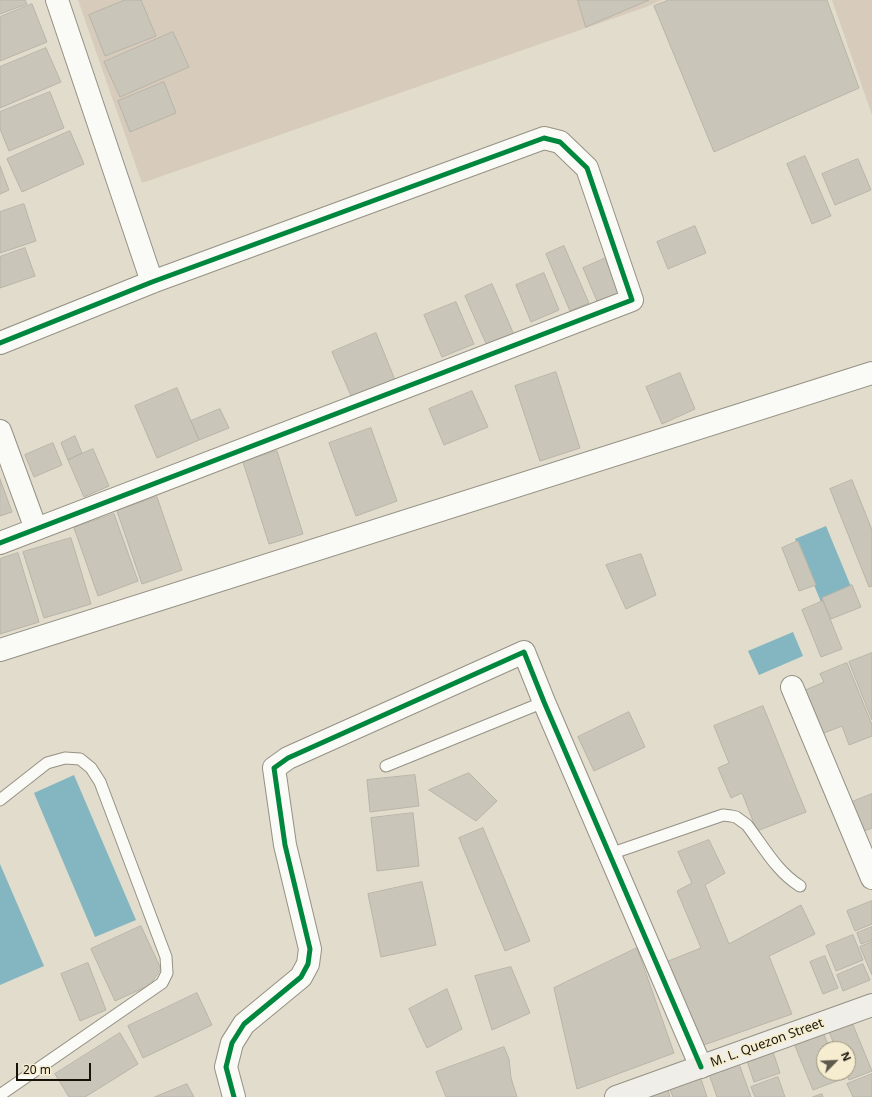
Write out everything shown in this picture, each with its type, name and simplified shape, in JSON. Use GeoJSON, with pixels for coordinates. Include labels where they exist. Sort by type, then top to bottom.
{"type":"FeatureCollection","features":[{"type":"Feature","properties":{"kind":"main road","name":"M. L. Quezon Street"},"geometry":{"type":"LineString","coordinates":[[616,1097],[872,1005]]}},
{"type":"Feature","properties":{"kind":"street"},"geometry":{"type":"LineString","coordinates":[[57,0],[152,282]]}},
{"type":"Feature","properties":{"kind":"street"},"geometry":{"type":"LineString","coordinates":[[0,343],[152,282],[544,138],[560,142],[587,168],[632,300],[0,543]]}},
{"type":"Feature","properties":{"kind":"street"},"geometry":{"type":"LineString","coordinates":[[0,650],[870,378]]}},
{"type":"Feature","properties":{"kind":"street"},"geometry":{"type":"LineString","coordinates":[[0,431],[36,529]]}},
{"type":"Feature","properties":{"kind":"street"},"geometry":{"type":"LineString","coordinates":[[234,1097],[226,1067],[232,1043],[244,1024],[301,977],[308,964],[310,949],[285,845],[274,768],[288,758],[524,652],[700,1067]]}},
{"type":"Feature","properties":{"kind":"street"},"geometry":{"type":"LineString","coordinates":[[792,687],[872,878]]}},
{"type":"Feature","properties":{"kind":"lane"},"geometry":{"type":"LineString","coordinates":[[386,766],[544,702]]}},
{"type":"Feature","properties":{"kind":"lane"},"geometry":{"type":"LineString","coordinates":[[0,800],[47,762],[65,758],[80,758],[91,768],[100,782],[166,957],[167,973],[162,983],[0,1094]]}},
{"type":"Feature","properties":{"kind":"lane"},"geometry":{"type":"LineString","coordinates":[[610,854],[723,815],[731,816],[747,825],[784,873],[793,882],[800,886]]}},
{"type":"Feature","properties":{"kind":"shaded area"},"geometry":{"type":"Polygon","coordinates":[[[78,0],[662,0],[646,7],[142,183],[78,0]]]}},
{"type":"Feature","properties":{"kind":"shaded area"},"geometry":{"type":"Polygon","coordinates":[[[832,0],[872,0],[872,115],[832,0]]]}},
{"type":"Feature","properties":{"kind":"water"},"geometry":{"type":"Polygon","coordinates":[[[826,526],[852,589],[821,602],[795,539],[826,526]]]}},
{"type":"Feature","properties":{"kind":"water"},"geometry":{"type":"Polygon","coordinates":[[[793,632],[803,656],[759,675],[748,651],[793,632]]]}},
{"type":"Feature","properties":{"kind":"water"},"geometry":{"type":"Polygon","coordinates":[[[74,775],[136,920],[95,937],[34,793],[74,775]]]}},
{"type":"Feature","properties":{"kind":"water"},"geometry":{"type":"Polygon","coordinates":[[[0,864],[44,966],[0,985],[0,864]]]}},
{"type":"Feature","properties":{"kind":"building"},"geometry":{"type":"Polygon","coordinates":[[[0,0],[25,0],[27,4],[0,14],[0,0]]]}},
{"type":"Feature","properties":{"kind":"building"},"geometry":{"type":"Polygon","coordinates":[[[125,0],[141,0],[156,36],[105,56],[89,15],[125,0]]]}},
{"type":"Feature","properties":{"kind":"building"},"geometry":{"type":"Polygon","coordinates":[[[578,0],[649,0],[586,27],[578,0]]]}},
{"type":"Feature","properties":{"kind":"building"},"geometry":{"type":"Polygon","coordinates":[[[669,0],[827,0],[859,88],[714,152],[654,6],[669,0]]]}},
{"type":"Feature","properties":{"kind":"building"},"geometry":{"type":"Polygon","coordinates":[[[32,4],[47,42],[0,61],[0,17],[32,4]]]}},
{"type":"Feature","properties":{"kind":"building"},"geometry":{"type":"Polygon","coordinates":[[[173,32],[189,67],[120,97],[104,62],[173,32]]]}},
{"type":"Feature","properties":{"kind":"building"},"geometry":{"type":"Polygon","coordinates":[[[46,48],[61,82],[0,108],[0,67],[46,48]]]}},
{"type":"Feature","properties":{"kind":"building"},"geometry":{"type":"Polygon","coordinates":[[[164,82],[176,113],[130,132],[118,101],[164,82]]]}},
{"type":"Feature","properties":{"kind":"building"},"geometry":{"type":"Polygon","coordinates":[[[50,92],[64,128],[9,151],[0,129],[0,112],[50,92]]]}},
{"type":"Feature","properties":{"kind":"building"},"geometry":{"type":"Polygon","coordinates":[[[70,131],[84,164],[22,192],[7,159],[70,131]]]}},
{"type":"Feature","properties":{"kind":"building"},"geometry":{"type":"Polygon","coordinates":[[[805,156],[831,216],[812,224],[787,164],[805,156]]]}},
{"type":"Feature","properties":{"kind":"building"},"geometry":{"type":"Polygon","coordinates":[[[858,159],[871,190],[835,205],[822,174],[858,159]]]}},
{"type":"Feature","properties":{"kind":"building"},"geometry":{"type":"Polygon","coordinates":[[[0,166],[9,190],[0,194],[0,166]]]}},
{"type":"Feature","properties":{"kind":"building"},"geometry":{"type":"Polygon","coordinates":[[[24,204],[36,241],[0,253],[0,212],[24,204]]]}},
{"type":"Feature","properties":{"kind":"building"},"geometry":{"type":"Polygon","coordinates":[[[695,226],[706,253],[668,269],[657,242],[695,226]]]}},
{"type":"Feature","properties":{"kind":"building"},"geometry":{"type":"Polygon","coordinates":[[[564,246],[589,303],[570,311],[546,254],[564,246]]]}},
{"type":"Feature","properties":{"kind":"building"},"geometry":{"type":"Polygon","coordinates":[[[25,248],[35,276],[0,288],[0,257],[25,248]]]}},
{"type":"Feature","properties":{"kind":"building"},"geometry":{"type":"Polygon","coordinates":[[[606,258],[622,296],[599,306],[583,268],[606,258]]]}},
{"type":"Feature","properties":{"kind":"building"},"geometry":{"type":"Polygon","coordinates":[[[544,273],[559,310],[531,322],[516,285],[544,273]]]}},
{"type":"Feature","properties":{"kind":"building"},"geometry":{"type":"Polygon","coordinates":[[[492,284],[515,337],[488,348],[465,296],[492,284]]]}},
{"type":"Feature","properties":{"kind":"building"},"geometry":{"type":"Polygon","coordinates":[[[456,302],[474,344],[442,357],[424,315],[456,302]]]}},
{"type":"Feature","properties":{"kind":"building"},"geometry":{"type":"Polygon","coordinates":[[[376,333],[395,380],[352,398],[332,352],[376,333]]]}},
{"type":"Feature","properties":{"kind":"building"},"geometry":{"type":"Polygon","coordinates":[[[556,372],[580,448],[540,461],[515,386],[556,372]]]}},
{"type":"Feature","properties":{"kind":"building"},"geometry":{"type":"Polygon","coordinates":[[[680,373],[695,409],[662,424],[646,387],[680,373]]]}},
{"type":"Feature","properties":{"kind":"building"},"geometry":{"type":"Polygon","coordinates":[[[177,388],[199,440],[157,458],[135,406],[177,388]]]}},
{"type":"Feature","properties":{"kind":"building"},"geometry":{"type":"Polygon","coordinates":[[[472,391],[488,427],[444,445],[429,409],[472,391]]]}},
{"type":"Feature","properties":{"kind":"building"},"geometry":{"type":"Polygon","coordinates":[[[220,409],[229,428],[199,440],[191,421],[220,409]]]}},
{"type":"Feature","properties":{"kind":"building"},"geometry":{"type":"Polygon","coordinates":[[[371,428],[397,501],[356,516],[329,443],[371,428]]]}},
{"type":"Feature","properties":{"kind":"building"},"geometry":{"type":"Polygon","coordinates":[[[75,436],[82,453],[68,460],[61,443],[75,436]]]}},
{"type":"Feature","properties":{"kind":"building"},"geometry":{"type":"Polygon","coordinates":[[[53,443],[62,465],[34,477],[25,455],[53,443]]]}},
{"type":"Feature","properties":{"kind":"building"},"geometry":{"type":"Polygon","coordinates":[[[93,449],[109,486],[84,497],[68,460],[93,449]]]}},
{"type":"Feature","properties":{"kind":"building"},"geometry":{"type":"Polygon","coordinates":[[[277,451],[303,534],[269,544],[243,462],[277,451]]]}},
{"type":"Feature","properties":{"kind":"building"},"geometry":{"type":"Polygon","coordinates":[[[0,479],[12,512],[0,516],[0,479]]]}},
{"type":"Feature","properties":{"kind":"building"},"geometry":{"type":"Polygon","coordinates":[[[852,480],[872,530],[872,586],[869,587],[830,489],[852,480]]]}},
{"type":"Feature","properties":{"kind":"building"},"geometry":{"type":"Polygon","coordinates":[[[157,497],[182,570],[142,584],[117,511],[157,497]]]}},
{"type":"Feature","properties":{"kind":"building"},"geometry":{"type":"Polygon","coordinates":[[[114,514],[138,581],[98,596],[74,528],[114,514]]]}},
{"type":"Feature","properties":{"kind":"building"},"geometry":{"type":"Polygon","coordinates":[[[71,538],[91,604],[44,618],[23,552],[71,538]]]}},
{"type":"Feature","properties":{"kind":"building"},"geometry":{"type":"Polygon","coordinates":[[[798,541],[816,585],[799,591],[782,548],[798,541]]]}},
{"type":"Feature","properties":{"kind":"building"},"geometry":{"type":"Polygon","coordinates":[[[18,553],[39,622],[0,634],[0,559],[18,553]]]}},
{"type":"Feature","properties":{"kind":"building"},"geometry":{"type":"Polygon","coordinates":[[[641,554],[656,595],[626,609],[606,565],[641,554]]]}},
{"type":"Feature","properties":{"kind":"building"},"geometry":{"type":"Polygon","coordinates":[[[852,585],[861,607],[831,619],[822,598],[852,585]]]}},
{"type":"Feature","properties":{"kind":"building"},"geometry":{"type":"Polygon","coordinates":[[[823,601],[842,649],[821,657],[802,610],[823,601]]]}},
{"type":"Feature","properties":{"kind":"building"},"geometry":{"type":"Polygon","coordinates":[[[872,653],[872,720],[849,662],[872,653]]]}},
{"type":"Feature","properties":{"kind":"building"},"geometry":{"type":"Polygon","coordinates":[[[847,663],[872,725],[872,736],[849,745],[842,726],[819,735],[801,692],[824,682],[820,674],[847,663]]]}},
{"type":"Feature","properties":{"kind":"building"},"geometry":{"type":"Polygon","coordinates":[[[763,706],[806,812],[757,831],[742,793],[731,798],[718,768],[729,763],[714,726],[763,706]]]}},
{"type":"Feature","properties":{"kind":"building"},"geometry":{"type":"Polygon","coordinates":[[[629,712],[645,747],[594,771],[578,737],[629,712]]]}},
{"type":"Feature","properties":{"kind":"building"},"geometry":{"type":"Polygon","coordinates":[[[469,773],[497,801],[476,821],[429,790],[469,773]]]}},
{"type":"Feature","properties":{"kind":"building"},"geometry":{"type":"Polygon","coordinates":[[[415,775],[419,806],[370,812],[367,780],[415,775]]]}},
{"type":"Feature","properties":{"kind":"building"},"geometry":{"type":"Polygon","coordinates":[[[872,794],[872,828],[859,833],[847,804],[872,794]]]}},
{"type":"Feature","properties":{"kind":"building"},"geometry":{"type":"Polygon","coordinates":[[[413,813],[419,866],[377,871],[371,818],[413,813]]]}},
{"type":"Feature","properties":{"kind":"building"},"geometry":{"type":"Polygon","coordinates":[[[483,828],[530,941],[505,951],[459,838],[483,828]]]}},
{"type":"Feature","properties":{"kind":"building"},"geometry":{"type":"Polygon","coordinates":[[[709,840],[725,873],[705,885],[729,944],[801,905],[815,934],[769,956],[792,1014],[701,1046],[666,962],[701,948],[677,891],[692,883],[678,852],[709,840]]]}},
{"type":"Feature","properties":{"kind":"building"},"geometry":{"type":"Polygon","coordinates":[[[422,882],[436,945],[381,957],[368,894],[422,882]]]}},
{"type":"Feature","properties":{"kind":"building"},"geometry":{"type":"Polygon","coordinates":[[[872,901],[872,924],[855,931],[847,911],[872,901]]]}},
{"type":"Feature","properties":{"kind":"building"},"geometry":{"type":"Polygon","coordinates":[[[141,926],[161,969],[150,985],[115,1001],[91,949],[141,926]]]}},
{"type":"Feature","properties":{"kind":"building"},"geometry":{"type":"Polygon","coordinates":[[[872,927],[872,940],[861,944],[857,933],[872,927]]]}},
{"type":"Feature","properties":{"kind":"building"},"geometry":{"type":"Polygon","coordinates":[[[853,935],[863,960],[836,971],[826,946],[853,935]]]}},
{"type":"Feature","properties":{"kind":"building"},"geometry":{"type":"Polygon","coordinates":[[[872,942],[872,975],[860,947],[872,942]]]}},
{"type":"Feature","properties":{"kind":"building"},"geometry":{"type":"Polygon","coordinates":[[[637,948],[674,1053],[577,1089],[554,988],[637,948]]]}},
{"type":"Feature","properties":{"kind":"building"},"geometry":{"type":"Polygon","coordinates":[[[825,956],[838,988],[823,994],[810,962],[825,956]]]}},
{"type":"Feature","properties":{"kind":"building"},"geometry":{"type":"Polygon","coordinates":[[[88,963],[106,1010],[80,1021],[61,974],[88,963]]]}},
{"type":"Feature","properties":{"kind":"building"},"geometry":{"type":"Polygon","coordinates":[[[863,964],[870,980],[843,991],[837,975],[863,964]]]}},
{"type":"Feature","properties":{"kind":"building"},"geometry":{"type":"Polygon","coordinates":[[[511,967],[530,1013],[492,1030],[475,976],[511,967]]]}},
{"type":"Feature","properties":{"kind":"building"},"geometry":{"type":"Polygon","coordinates":[[[447,989],[462,1029],[427,1048],[409,1009],[447,989]]]}},
{"type":"Feature","properties":{"kind":"building"},"geometry":{"type":"Polygon","coordinates":[[[197,993],[212,1025],[143,1058],[128,1026],[197,993]]]}},
{"type":"Feature","properties":{"kind":"building"},"geometry":{"type":"Polygon","coordinates":[[[851,1020],[872,1071],[856,1077],[856,1041],[833,1041],[828,1029],[851,1020]]]}},
{"type":"Feature","properties":{"kind":"building"},"geometry":{"type":"Polygon","coordinates":[[[822,1030],[827,1041],[816,1041],[816,1081],[837,1081],[813,1090],[793,1041],[822,1030]]]}},
{"type":"Feature","properties":{"kind":"building"},"geometry":{"type":"Polygon","coordinates":[[[120,1033],[138,1064],[85,1097],[69,1097],[55,1074],[120,1033]]]}},
{"type":"Feature","properties":{"kind":"building"},"geometry":{"type":"Polygon","coordinates":[[[504,1047],[509,1059],[511,1078],[517,1097],[446,1097],[436,1072],[504,1047]]]}},
{"type":"Feature","properties":{"kind":"building"},"geometry":{"type":"Polygon","coordinates":[[[773,1052],[780,1073],[754,1082],[747,1061],[773,1052]]]}},
{"type":"Feature","properties":{"kind":"building"},"geometry":{"type":"Polygon","coordinates":[[[739,1064],[751,1097],[717,1097],[709,1074],[739,1064]]]}},
{"type":"Feature","properties":{"kind":"building"},"geometry":{"type":"Polygon","coordinates":[[[699,1073],[707,1097],[673,1097],[668,1084],[699,1073]]]}},
{"type":"Feature","properties":{"kind":"building"},"geometry":{"type":"Polygon","coordinates":[[[872,1074],[872,1097],[853,1097],[847,1084],[872,1074]]]}},
{"type":"Feature","properties":{"kind":"building"},"geometry":{"type":"Polygon","coordinates":[[[778,1077],[785,1097],[755,1097],[751,1087],[778,1077]]]}},
{"type":"Feature","properties":{"kind":"building"},"geometry":{"type":"Polygon","coordinates":[[[187,1084],[194,1097],[155,1097],[187,1084]]]}},
{"type":"Feature","properties":{"kind":"building"},"geometry":{"type":"Polygon","coordinates":[[[668,1089],[670,1097],[644,1097],[668,1089]]]}},
{"type":"Feature","properties":{"kind":"building"},"geometry":{"type":"Polygon","coordinates":[[[822,1094],[823,1097],[813,1097],[822,1094]]]}},
{"type":"Feature","properties":{"kind":"cycle path"},"geometry":{"type":"LineString","coordinates":[[0,343],[152,282],[544,138],[560,142],[587,168],[632,300],[0,543]]}},
{"type":"Feature","properties":{"kind":"cycle path"},"geometry":{"type":"LineString","coordinates":[[234,1097],[226,1067],[232,1043],[244,1024],[301,977],[308,964],[310,949],[285,845],[274,768],[288,758],[524,652],[544,702],[701,1067]]}}]}
